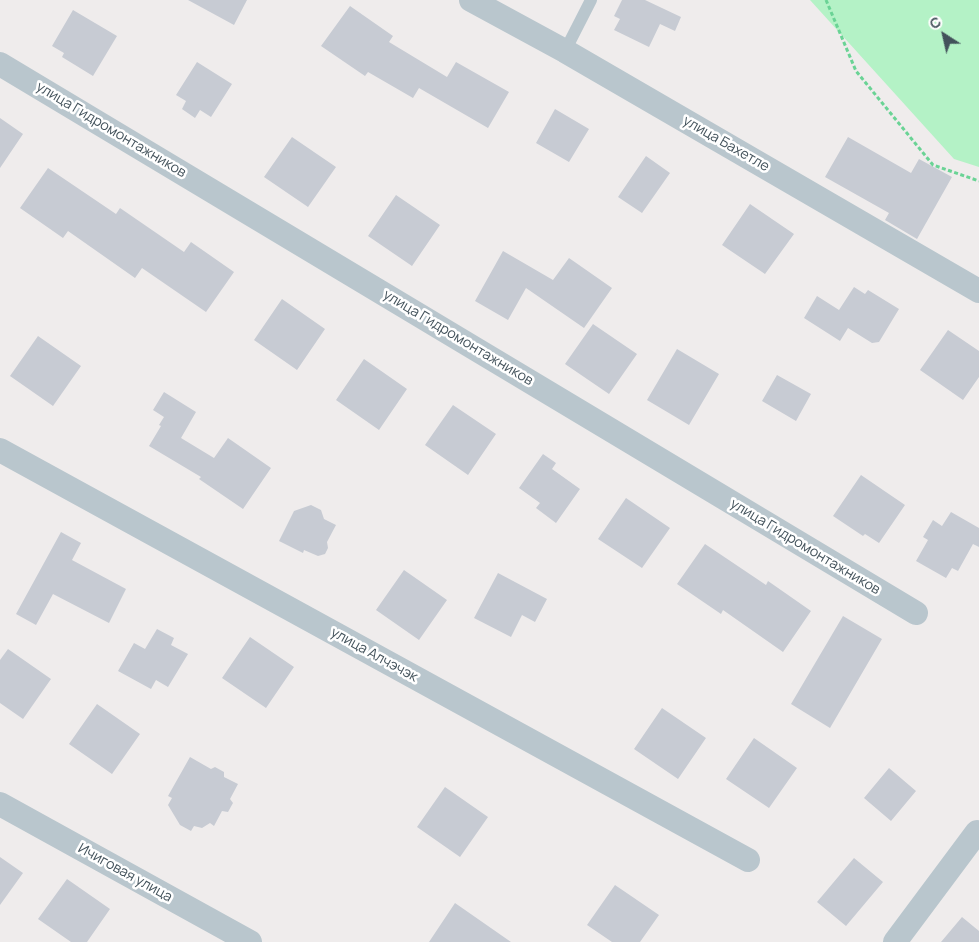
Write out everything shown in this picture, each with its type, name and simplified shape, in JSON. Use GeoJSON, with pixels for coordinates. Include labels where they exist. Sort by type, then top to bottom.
{"type":"FeatureCollection","features":[{"type":"Feature","properties":{"kind":"street","name":"улица Бахетле"},"geometry":{"type":"LineString","coordinates":[[471,0],[565,51],[979,292]]}},
{"type":"Feature","properties":{"kind":"street","name":"улица Гидромонтажников"},"geometry":{"type":"LineString","coordinates":[[0,64],[916,613]]}},
{"type":"Feature","properties":{"kind":"street","name":"улица Алчэчэк"},"geometry":{"type":"LineString","coordinates":[[0,450],[748,860]]}},
{"type":"Feature","properties":{"kind":"street","name":"Ичиговая улица"},"geometry":{"type":"LineString","coordinates":[[0,804],[250,942]]}},
{"type":"Feature","properties":{"kind":"street"},"geometry":{"type":"LineString","coordinates":[[895,942],[977,832]]}},
{"type":"Feature","properties":{"kind":"lane"},"geometry":{"type":"LineString","coordinates":[[565,51],[591,0]]}},
{"type":"Feature","properties":{"kind":"path"},"geometry":{"type":"LineString","coordinates":[[826,0],[856,71],[933,165],[979,181]]}},
{"type":"Feature","properties":{"kind":"green space"},"geometry":{"type":"Polygon","coordinates":[[[810,0],[979,0],[979,167],[954,159],[810,0]]]}},
{"type":"Feature","properties":{"kind":"building"},"geometry":{"type":"Polygon","coordinates":[[[188,0],[247,0],[234,25],[188,0]]]}},
{"type":"Feature","properties":{"kind":"building"},"geometry":{"type":"Polygon","coordinates":[[[622,0],[645,0],[681,17],[675,31],[660,24],[649,47],[614,30],[620,19],[614,16],[622,0]]]}},
{"type":"Feature","properties":{"kind":"building"},"geometry":{"type":"Polygon","coordinates":[[[350,6],[393,36],[389,42],[447,77],[456,62],[509,92],[488,128],[419,88],[413,98],[368,72],[365,76],[321,46],[350,6]]]}},
{"type":"Feature","properties":{"kind":"building"},"geometry":{"type":"Polygon","coordinates":[[[73,10],[117,36],[93,76],[62,57],[64,53],[52,46],[73,10]]]}},
{"type":"Feature","properties":{"kind":"building"},"geometry":{"type":"Polygon","coordinates":[[[197,62],[232,84],[211,117],[200,110],[195,118],[182,109],[186,101],[176,95],[197,62]]]}},
{"type":"Feature","properties":{"kind":"building"},"geometry":{"type":"Polygon","coordinates":[[[555,109],[589,129],[569,162],[536,143],[555,109]]]}},
{"type":"Feature","properties":{"kind":"building"},"geometry":{"type":"Polygon","coordinates":[[[0,118],[23,134],[0,168],[0,118]]]}},
{"type":"Feature","properties":{"kind":"building"},"geometry":{"type":"Polygon","coordinates":[[[292,137],[336,167],[308,207],[264,177],[292,137]]]}},
{"type":"Feature","properties":{"kind":"building"},"geometry":{"type":"Polygon","coordinates":[[[848,137],[911,173],[919,159],[952,177],[917,239],[885,220],[889,213],[825,177],[848,137]]]}},
{"type":"Feature","properties":{"kind":"building"},"geometry":{"type":"Polygon","coordinates":[[[646,156],[670,173],[642,213],[618,197],[646,156]]]}},
{"type":"Feature","properties":{"kind":"building"},"geometry":{"type":"Polygon","coordinates":[[[48,168],[116,214],[120,208],[184,252],[191,242],[234,272],[206,312],[142,268],[135,278],[68,231],[63,238],[20,208],[48,168]]]}},
{"type":"Feature","properties":{"kind":"building"},"geometry":{"type":"Polygon","coordinates":[[[396,195],[440,225],[412,266],[368,236],[396,195]]]}},
{"type":"Feature","properties":{"kind":"building"},"geometry":{"type":"Polygon","coordinates":[[[750,204],[794,234],[765,274],[722,245],[750,204]]]}},
{"type":"Feature","properties":{"kind":"building"},"geometry":{"type":"Polygon","coordinates":[[[503,251],[553,280],[569,258],[612,288],[584,328],[526,288],[508,320],[475,301],[503,251]]]}},
{"type":"Feature","properties":{"kind":"building"},"geometry":{"type":"Polygon","coordinates":[[[854,287],[865,294],[868,290],[899,309],[879,342],[872,343],[848,328],[840,341],[804,318],[817,296],[839,310],[854,287]]]}},
{"type":"Feature","properties":{"kind":"building"},"geometry":{"type":"Polygon","coordinates":[[[282,299],[325,329],[297,370],[254,340],[282,299]]]}},
{"type":"Feature","properties":{"kind":"building"},"geometry":{"type":"Polygon","coordinates":[[[593,324],[637,354],[609,394],[565,364],[593,324]]]}},
{"type":"Feature","properties":{"kind":"building"},"geometry":{"type":"Polygon","coordinates":[[[948,330],[979,351],[979,377],[963,400],[920,370],[948,330]]]}},
{"type":"Feature","properties":{"kind":"building"},"geometry":{"type":"Polygon","coordinates":[[[38,336],[81,366],[53,406],[10,376],[38,336]]]}},
{"type":"Feature","properties":{"kind":"building"},"geometry":{"type":"Polygon","coordinates":[[[677,349],[719,374],[689,425],[647,400],[677,349]]]}},
{"type":"Feature","properties":{"kind":"building"},"geometry":{"type":"Polygon","coordinates":[[[364,359],[407,389],[379,430],[336,400],[364,359]]]}},
{"type":"Feature","properties":{"kind":"building"},"geometry":{"type":"Polygon","coordinates":[[[777,375],[811,394],[796,421],[762,401],[777,375]]]}},
{"type":"Feature","properties":{"kind":"building"},"geometry":{"type":"Polygon","coordinates":[[[164,392],[196,412],[181,438],[214,458],[228,438],[271,468],[243,509],[199,479],[201,477],[149,446],[164,417],[153,410],[164,392]]]}},
{"type":"Feature","properties":{"kind":"building"},"geometry":{"type":"Polygon","coordinates":[[[453,405],[496,434],[468,475],[425,445],[453,405]]]}},
{"type":"Feature","properties":{"kind":"building"},"geometry":{"type":"Polygon","coordinates":[[[543,454],[556,463],[552,469],[580,489],[556,523],[536,508],[540,503],[519,488],[543,454]]]}},
{"type":"Feature","properties":{"kind":"building"},"geometry":{"type":"Polygon","coordinates":[[[861,475],[905,505],[879,543],[865,534],[863,536],[833,516],[861,475]]]}},
{"type":"Feature","properties":{"kind":"building"},"geometry":{"type":"Polygon","coordinates":[[[626,498],[670,528],[642,568],[598,539],[626,498]]]}},
{"type":"Feature","properties":{"kind":"building"},"geometry":{"type":"Polygon","coordinates":[[[311,505],[321,510],[324,519],[336,525],[327,542],[328,548],[325,554],[318,556],[304,550],[303,553],[279,541],[294,511],[311,505]]]}},
{"type":"Feature","properties":{"kind":"building"},"geometry":{"type":"Polygon","coordinates":[[[951,512],[979,528],[979,547],[973,544],[958,571],[952,568],[946,578],[916,561],[928,540],[923,537],[933,520],[942,526],[951,512]]]}},
{"type":"Feature","properties":{"kind":"building"},"geometry":{"type":"Polygon","coordinates":[[[61,532],[81,543],[72,560],[126,589],[109,623],[53,594],[36,625],[16,614],[61,532]]]}},
{"type":"Feature","properties":{"kind":"building"},"geometry":{"type":"Polygon","coordinates":[[[705,544],[766,585],[768,581],[811,611],[783,652],[723,610],[721,614],[677,584],[705,544]]]}},
{"type":"Feature","properties":{"kind":"building"},"geometry":{"type":"Polygon","coordinates":[[[404,570],[447,600],[419,640],[376,610],[404,570]]]}},
{"type":"Feature","properties":{"kind":"building"},"geometry":{"type":"Polygon","coordinates":[[[498,573],[547,599],[535,622],[522,615],[511,637],[474,618],[498,573]]]}},
{"type":"Feature","properties":{"kind":"building"},"geometry":{"type":"Polygon","coordinates":[[[843,616],[882,639],[830,728],[791,704],[843,616]]]}},
{"type":"Feature","properties":{"kind":"building"},"geometry":{"type":"Polygon","coordinates":[[[157,629],[174,638],[171,645],[188,654],[168,687],[156,680],[151,689],[118,671],[134,643],[145,649],[157,629]]]}},
{"type":"Feature","properties":{"kind":"building"},"geometry":{"type":"Polygon","coordinates":[[[250,637],[294,667],[266,708],[222,678],[250,637]]]}},
{"type":"Feature","properties":{"kind":"building"},"geometry":{"type":"Polygon","coordinates":[[[8,649],[51,679],[23,719],[0,703],[0,660],[8,649]]]}},
{"type":"Feature","properties":{"kind":"building"},"geometry":{"type":"Polygon","coordinates":[[[97,704],[140,734],[112,774],[69,744],[97,704]]]}},
{"type":"Feature","properties":{"kind":"building"},"geometry":{"type":"Polygon","coordinates":[[[662,708],[706,738],[678,779],[634,749],[662,708]]]}},
{"type":"Feature","properties":{"kind":"building"},"geometry":{"type":"Polygon","coordinates":[[[754,738],[797,768],[769,808],[726,779],[754,738]]]}},
{"type":"Feature","properties":{"kind":"building"},"geometry":{"type":"Polygon","coordinates":[[[190,757],[211,769],[215,767],[224,772],[224,777],[238,784],[230,799],[233,803],[228,812],[222,811],[214,826],[210,823],[202,828],[194,826],[191,831],[180,825],[168,805],[172,798],[168,796],[190,757]]]}},
{"type":"Feature","properties":{"kind":"building"},"geometry":{"type":"Polygon","coordinates":[[[889,768],[916,791],[891,821],[864,798],[889,768]]]}},
{"type":"Feature","properties":{"kind":"building"},"geometry":{"type":"Polygon","coordinates":[[[445,787],[488,817],[460,857],[417,827],[445,787]]]}},
{"type":"Feature","properties":{"kind":"building"},"geometry":{"type":"Polygon","coordinates":[[[0,857],[23,873],[0,905],[0,857]]]}},
{"type":"Feature","properties":{"kind":"building"},"geometry":{"type":"Polygon","coordinates":[[[854,858],[883,882],[846,926],[817,902],[854,858]]]}},
{"type":"Feature","properties":{"kind":"building"},"geometry":{"type":"Polygon","coordinates":[[[67,879],[110,909],[87,942],[71,942],[38,919],[67,879]]]}},
{"type":"Feature","properties":{"kind":"building"},"geometry":{"type":"Polygon","coordinates":[[[615,885],[659,915],[640,942],[612,942],[587,925],[615,885]]]}},
{"type":"Feature","properties":{"kind":"building"},"geometry":{"type":"Polygon","coordinates":[[[455,903],[511,942],[429,942],[455,903]]]}},
{"type":"Feature","properties":{"kind":"building"},"geometry":{"type":"Polygon","coordinates":[[[962,917],[979,931],[979,942],[941,942],[962,917]]]}}]}
